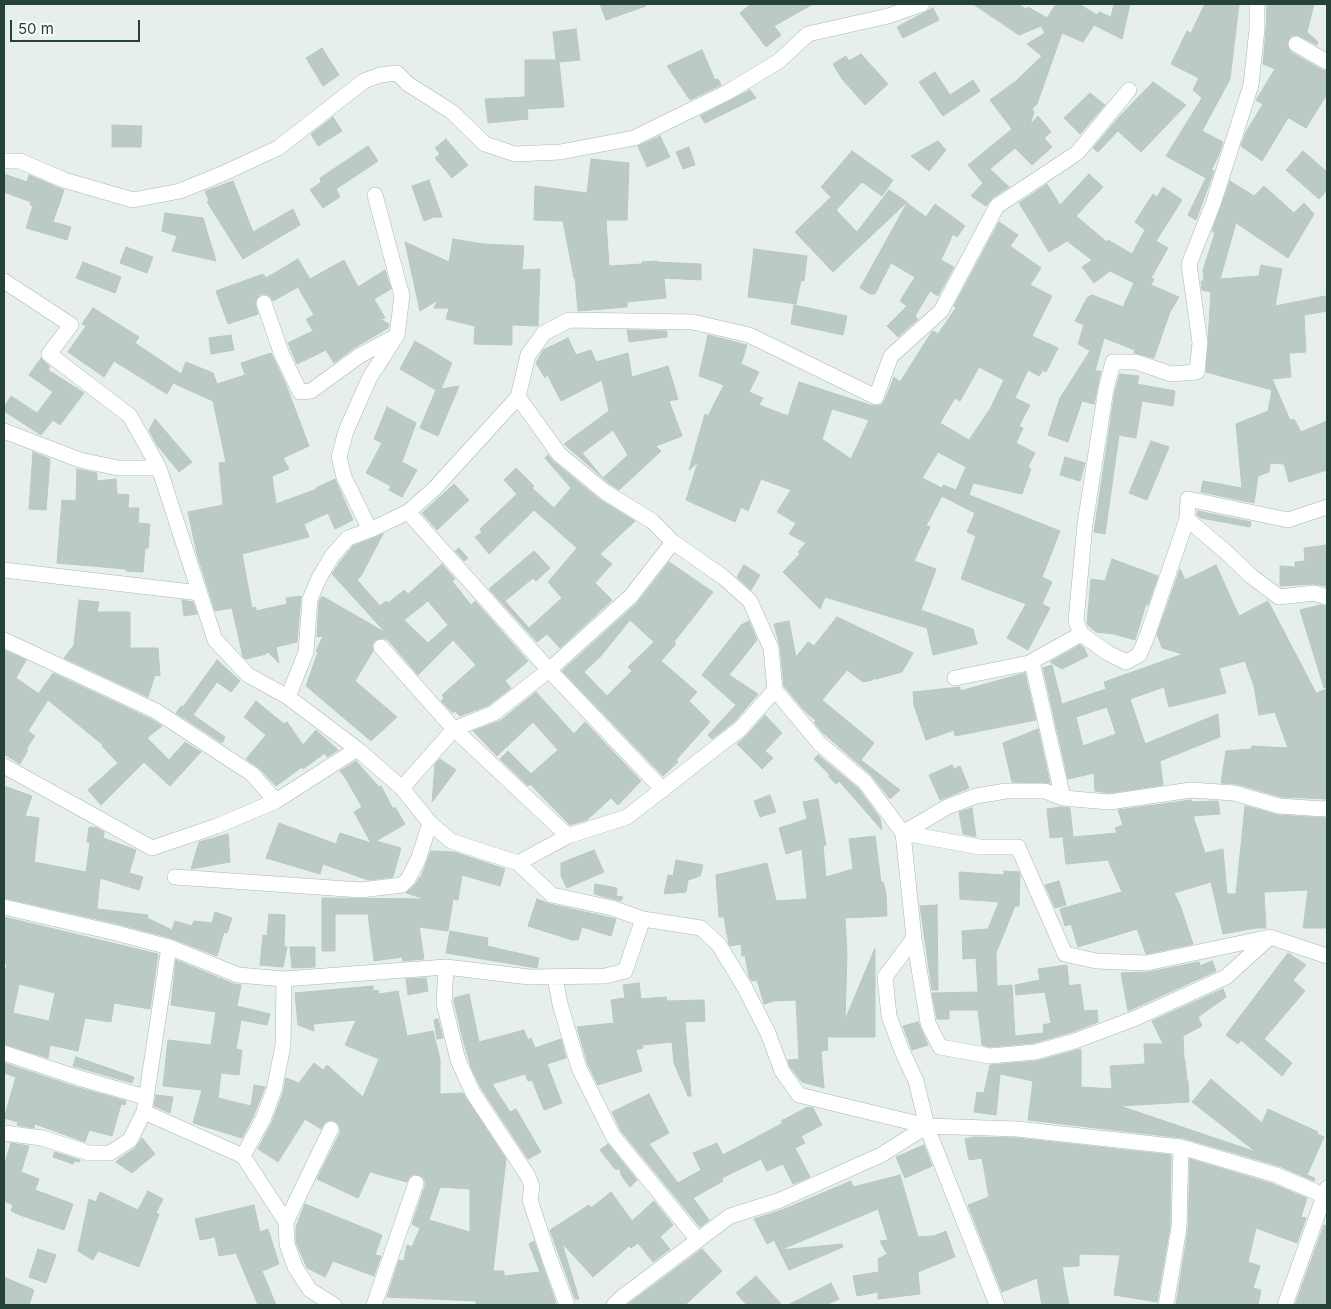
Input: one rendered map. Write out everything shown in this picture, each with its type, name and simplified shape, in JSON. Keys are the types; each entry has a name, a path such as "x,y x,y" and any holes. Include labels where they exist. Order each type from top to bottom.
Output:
{"street":[{"path":"4,161 20,161 64,180 133,200 180,191 278,148 364,81 380,75 397,73 408,84 452,112 485,144 515,154 560,152 634,138 728,92 779,61 808,34 888,16 922,4"},
{"path":"1257,4 1257,29 1251,85 1213,204 1189,264 1200,343 1197,372 1171,374 1136,362 1112,362 1085,524 1076,621 1081,634 1108,653 1126,662 1138,655 1146,639 1187,519 1188,499 1288,520 1327,507"},
{"path":"1296,44 1327,62"},
{"path":"288,697 306,652 310,599 319,578 332,556 348,538 408,512 434,488 518,396 528,355 544,333 569,320 693,322 749,335 876,397 891,356 942,311 997,206 1077,153 1129,90"},
{"path":"370,530 344,477 339,456 346,430 370,377 397,335 402,296 375,195"},
{"path":"4,281 71,325 49,354 130,416 159,468 214,640 248,675 288,697 357,749 402,788 430,823 451,841 518,863 552,895 612,908 643,918 701,928 719,945 745,988 768,1033 782,1071 799,1095 927,1126 1017,1128 1181,1146 1276,1175 1314,1191 1326,1193 1284,1305"},
{"path":"264,303 282,355 300,392 311,391 359,356 397,335"},
{"path":"518,396 559,454 604,492 652,521 673,542 723,577 750,601 771,648 775,690 820,744 865,782 903,833 914,938 928,1023 940,1047 990,1056 1035,1052 1075,1041 1136,1018 1226,977 1270,937"},
{"path":"4,431 80,460 118,468 159,468"},
{"path":"408,512 549,670 663,790"},
{"path":"1187,519 1251,576 1280,598 1314,593 1327,597"},
{"path":"402,788 454,729 494,713 549,670 631,596 673,542"},
{"path":"4,570 200,593"},
{"path":"955,678 1032,662 1081,634"},
{"path":"4,640 156,712 252,774 276,801"},
{"path":"381,647 454,729 568,836"},
{"path":"1032,662 1063,798"},
{"path":"518,863 568,836 628,817 740,729 775,690"},
{"path":"4,766 152,848 217,826 276,801 357,749"},
{"path":"903,833 947,807 976,796 1006,791 1045,791 1063,798 1109,802 1192,790 1234,792 1279,806 1324,810 1327,808"},
{"path":"175,877 361,890 402,885 408,879 418,860 430,823"},
{"path":"903,833 980,847 1018,847 1065,954 1096,962 1147,963 1270,937 1327,956"},
{"path":"4,907 170,947 238,974 284,979 446,967 529,976 605,976 624,971 643,918"},
{"path":"914,938 885,977 889,1016 916,1081 927,1126 997,1305"},
{"path":"4,1133 42,1138 89,1154 110,1153 130,1140 145,1104 170,947"},
{"path":"446,967 444,1003 458,1060 473,1093 528,1176 532,1188 530,1200 566,1305"},
{"path":"555,977 560,1004 579,1068 613,1136 698,1240"},
{"path":"243,1156 263,1119 274,1090 283,1046 284,979"},
{"path":"4,1053 79,1078 145,1104 243,1156 286,1222"},
{"path":"614,1305 730,1216 778,1200 881,1156 927,1126"},
{"path":"331,1129 286,1222 287,1244 295,1267 310,1290 334,1305"},
{"path":"1166,1305 1179,1228 1181,1146"},
{"path":"374,1305 416,1183"}],"building":[{"path":"600,4 645,4 646,6 606,20"},
{"path":"751,4 813,4 774,26 781,35 766,47 740,13"},
{"path":"973,4 1018,4 1026,9 1028,7 1047,18 1056,4 1079,4 1097,15 1099,12 1111,17 1114,4 1130,4 1122,39 1094,25 1083,42 1062,33 1037,104 1032,109 1034,112 1030,125 1038,116 1051,132 1044,138 1052,147 1032,165 1015,148 990,169 1009,187 992,198 986,206 971,196 983,183 968,165 1012,129 990,100 1016,81 1042,56 1027,44 1045,33 1041,26 1019,35"},
{"path":"1205,4 1239,4 1230,79 1202,131 1223,142 1211,170 1214,171 1196,220 1188,215 1206,178 1166,156 1202,98 1193,90 1199,78 1171,64 1187,31 1191,33"},
{"path":"1267,4 1314,4 1307,32 1318,42 1317,45 1297,35 1291,36 1287,44 1291,52 1327,71 1327,94 1306,128 1288,118 1262,161 1241,146 1246,132 1263,104 1256,100 1275,69 1263,64"},
{"path":"933,8 939,20 903,38 897,27"},
{"path":"576,29 580,60 559,62 564,107 527,109 528,119 488,123 485,99 525,97 525,60 556,60 553,32"},
{"path":"322,48 339,75 323,86 306,58"},
{"path":"702,50 715,80 718,79 721,85 690,100 667,66"},
{"path":"861,54 888,84 865,105 842,79 833,64 846,56 849,61"},
{"path":"935,72 950,95 973,80 980,91 943,116 919,82"},
{"path":"1153,82 1186,105 1141,152 1118,131 1098,152 1093,148 1120,116"},
{"path":"750,90 756,98 705,123 700,116"},
{"path":"1090,93 1105,105 1080,134 1064,118"},
{"path":"333,117 342,131 318,146 311,134"},
{"path":"112,125 142,126 141,147 112,147"},
{"path":"660,136 670,157 647,167 638,146"},
{"path":"446,139 468,165 452,178 435,158 440,154 435,148"},
{"path":"938,141 946,150 929,171 911,156"},
{"path":"368,146 378,161 336,189 340,197 323,208 310,190 321,182 320,178"},
{"path":"689,147 695,165 683,169 676,152"},
{"path":"852,151 893,180 882,196 862,182 836,210 857,232 889,190 907,202 833,272 795,232 831,197 821,187"},
{"path":"1303,151 1327,172 1327,190 1319,199 1286,170"},
{"path":"591,159 629,163 627,220 606,220 609,266 657,261 701,264 701,280 664,278 666,298 627,302 627,307 578,311 575,278 563,221 534,220 535,186 587,193"},
{"path":"4,174 27,182 29,175 64,190 53,222 71,227 67,240 26,228 33,206 30,205 31,202 4,192"},
{"path":"1089,174 1103,187 1076,216 1107,242 1108,240 1132,254 1145,230 1135,222 1153,194 1157,197 1163,187 1182,200 1156,241 1168,248 1151,278 1154,279 1151,285 1179,297 1170,312 1154,358 1134,353 1135,350 1104,338 1095,371 1101,371 1094,404 1082,401 1068,442 1048,435 1060,398 1090,351 1078,344 1084,325 1075,321 1087,298 1092,295 1123,307 1134,283 1110,271 1094,283 1082,267 1092,260 1067,241 1049,252 1019,203 1047,184 1060,205"},
{"path":"429,180 442,217 434,217 424,221 412,186"},
{"path":"233,181 253,232 293,209 300,225 243,259 207,202 209,201 205,191"},
{"path":"1230,181 1254,196 1264,186 1294,213 1304,203 1314,214 1288,258 1236,223 1220,279 1259,276 1261,265 1282,269 1275,306 1325,296 1327,309 1327,311 1304,315 1306,352 1289,353 1291,377 1272,379 1290,420 1294,419 1301,432 1327,421 1327,470 1289,482 1284,464 1270,463 1269,472 1258,476 1254,503 1201,492 1203,481 1242,488 1236,424 1268,411 1272,390 1206,372 1211,292 1202,290 1201,281 1204,281 1203,270 1215,233 1212,231"},
{"path":"907,203 926,217 935,204 965,226 957,237 953,234 941,260 954,267 938,296 930,291 915,316 918,319 898,337 887,326 907,306 900,301 915,277 891,263 875,294 870,294 860,288"},
{"path":"165,213 203,218 216,261 172,251 177,236 162,231"},
{"path":"999,222 1018,235 1010,246 1041,268 1030,285 1052,296 1032,336 1058,348 1046,372 1043,370 1039,376 1028,370 1015,398 1030,405 1019,426 1023,428 1016,443 1035,453 1028,467 1031,469 1022,494 973,483 969,495 1060,531 1042,577 1052,582 1042,604 1050,608 1028,650 1007,638 1026,604 961,579 976,536 967,532 975,513 942,496 926,526 930,527 914,561 936,569 921,610 973,629 977,644 933,655 927,628 825,597 820,609 783,572 800,554 798,552 806,543 789,534 796,523 777,512 791,490 761,479 748,511 741,507 735,522 686,500 698,462 689,470 705,414 708,416 724,385 699,376 708,335 747,345 741,364 759,372 749,392 763,398 759,405 788,416 799,382 873,406 881,405 885,400 894,377 900,382 931,333 933,331 938,334 956,308 954,306","holes":["979,367 1004,380 990,409 969,440 940,423 955,398 960,401","832,409 869,420 851,459 822,439","938,452 966,467 956,490 943,485 942,488 922,478"]},
{"path":"453,239 483,244 524,246 522,270 540,269 538,326 512,325 512,345 474,344 475,326 446,319 449,308 434,308 438,300 420,311 405,242 449,262"},
{"path":"126,247 153,257 147,273 120,263"},
{"path":"754,249 807,256 804,281 801,280 796,304 748,297"},
{"path":"298,259 310,279 344,260 358,287 385,270 391,289 374,299 385,318 380,319 389,324 388,328 354,348 334,363 326,350 297,364 288,343 313,331 306,319 314,315 298,287 273,301 270,296 260,294 255,302 258,314 228,324 216,291 263,274 266,278"},
{"path":"83,262 121,277 115,293 76,278"},
{"path":"794,305 847,316 843,335 791,324"},
{"path":"93,308 139,337 135,343 181,374 186,362 213,373 217,384 245,375 241,363 271,353 286,385 309,446 283,458 289,469 272,476 276,504 317,489 335,479 353,520 335,529 328,513 304,524 309,537 242,554 252,608 256,607 256,611 287,604 286,598 301,596 297,642 276,647 279,663 268,652 246,659 243,657 232,608 215,611 197,554 188,512 223,505 219,463 226,462 213,401 173,383 167,394 114,361 104,377 68,352 86,326 82,324"},
{"path":"627,330 667,331 667,337 629,342"},
{"path":"231,335 234,350 211,354 209,338"},
{"path":"568,338 576,355 591,350 596,362 628,353 632,377 668,366 678,399 669,401 682,436 656,446 661,451 619,490 610,484 603,478 564,444 609,411 602,380 561,401 547,374 545,378 536,363 543,350","holes":["613,430 628,455 603,478 582,453"]},
{"path":"415,341 452,363 441,389 459,386 438,436 420,428 436,390 400,369"},
{"path":"41,358 50,367 48,370 84,393 60,425 53,420 41,435 4,411 4,407 11,396 37,413 53,392 29,375"},
{"path":"1120,374 1139,376 1137,384 1175,391 1173,406 1142,401 1136,438 1119,435 1105,534 1094,532 1115,391"},
{"path":"387,407 416,423 402,462 417,470 402,497 389,490 391,486 366,473 382,443 374,439"},
{"path":"155,419 192,462 179,472 157,445 149,430"},
{"path":"1151,441 1169,447 1147,500 1129,493"},
{"path":"33,452 50,459 46,510 29,509"},
{"path":"548,455 599,499 635,521 600,554 612,564 595,583 612,600 560,648 547,634 537,642 489,589 534,551 550,568 536,581 533,578 505,601 529,628 562,598 548,582 577,548 534,510 489,554 475,537 482,532 480,529 517,494 504,480 516,468 534,486 532,488 554,508 571,488 545,458"},
{"path":"1065,457 1085,463 1080,481 1060,475"},
{"path":"77,469 97,473 97,481 116,479 117,494 129,495 128,508 139,508 138,523 150,524 143,572 57,563 62,500 76,501"},
{"path":"454,484 469,500 437,530 422,513"},
{"path":"1198,511 1251,522 1250,527 1201,518 1197,515"},
{"path":"383,534 361,576 357,580 380,606 386,601 388,603 404,590 408,594 442,564 455,579 452,581 471,605 475,601 528,661 505,681 511,688 489,705 460,716 455,711 453,713 441,701 444,698 442,695 476,665 453,640 418,675 388,640 383,638 375,640 372,645 373,651 355,681 397,717 371,741 306,686 318,652 316,651 323,636 317,637 319,601 322,596 386,633 332,574 353,546","holes":["428,601 448,625 428,643 404,620"]},
{"path":"1327,545 1327,586 1313,584 1280,586 1280,566 1295,567 1295,562 1305,561 1304,548"},
{"path":"459,548 468,558 464,561 455,551"},
{"path":"1112,559 1158,576 1148,605 1147,601 1135,640 1114,634 1096,632 1087,624 1091,579 1105,581"},
{"path":"669,562 713,592 674,642 676,644 661,661 697,692 689,701 710,722 676,760 678,762 663,776 562,671 637,603","holes":["630,620 654,642 628,667 632,671 607,696 584,672 600,657"]},
{"path":"744,565 760,575 751,590 737,577"},
{"path":"1216,565 1239,616 1268,601 1316,693 1327,689 1327,799 1281,797 1237,784 1221,783 1226,751 1251,749 1252,746 1288,748 1275,712 1259,715 1254,686 1245,661 1219,668 1226,693 1169,707 1164,687 1130,699 1145,744 1218,714 1220,737 1160,761 1163,785 1109,793 1095,791 1094,773 1068,779 1043,668 1052,665 1062,704 1106,689 1104,682 1183,654 1162,648 1157,634 1180,569 1185,580","holes":["1107,707 1116,734 1083,746 1076,717"]},
{"path":"79,600 99,602 97,612 130,612 130,648 158,648 160,676 155,675 148,697 64,658 74,645"},
{"path":"182,600 193,602 197,614 184,616"},
{"path":"1320,605 1327,606 1327,687 1324,688 1300,610"},
{"path":"837,617 913,653 902,672 874,678 873,680 863,682 847,670 822,700 874,743 861,760 900,790 890,799 871,775 822,732 814,722 816,721 784,686 780,647 774,624 789,621 796,657 808,642 814,646"},
{"path":"749,621 757,640 729,675 758,694 734,722 712,739 708,735 736,705 702,675 741,625"},
{"path":"1080,645 1088,656 1062,669 1050,662"},
{"path":"4,650 26,660 16,678 45,698 39,693 53,673 162,726 147,738 169,760 185,742 201,752 170,786 144,762 101,805 88,790 118,763 103,745 48,700 28,731 35,736 26,749 28,750 20,764 4,754"},
{"path":"217,660 240,681 231,692 217,682 193,715 225,737 222,743 176,713 181,706 183,707"},
{"path":"1025,673 1036,720 955,736 954,730 926,740 914,705 913,692 960,687 960,691"},
{"path":"536,692 574,734 585,722 641,781 618,805 611,798 587,820 570,825 530,784 528,786 500,759 508,751 531,774 558,750 533,722 497,756 473,731 500,721"},
{"path":"256,701 284,724 287,722 303,745 316,730 338,750 327,757 325,753 276,786 259,768 246,759 266,735 244,717"},
{"path":"765,715 782,733 765,751 773,758 762,769 737,744"},
{"path":"1038,729 1050,783 1012,782 1003,743"},
{"path":"818,755 858,788 880,818 882,830 839,781 836,784 829,777 829,774 814,759"},
{"path":"440,759 456,770 432,802 435,764"},
{"path":"356,761 379,787 381,786 393,809 395,807 405,824 376,841 401,848 393,877 368,880 323,864 320,874 266,858 279,823 336,844 340,833 371,843 354,812 362,807 340,771"},
{"path":"952,765 954,769 960,766 969,788 940,800 929,775"},
{"path":"4,786 32,796 25,816 39,818 34,862 86,872 90,843 87,842 89,827 97,828 104,832 103,838 136,850 129,873 143,877 139,890 100,878 97,909 148,915 147,918 172,930 175,921 192,926 194,921 212,923 215,912 232,918 227,933 224,932 217,956 171,938 4,898"},
{"path":"770,795 776,812 760,817 754,801"},
{"path":"818,799 826,845 823,846 826,877 853,869 849,839 875,836 881,882 883,882 886,893 887,916 845,918 847,954 845,1020 875,948 875,1037 827,1037 828,1050 821,1051 824,1088 802,1082 790,1067 788,1060 799,1059 796,1000 774,1001 764,1004 757,980 752,981 749,977 745,955 742,956 741,944 730,946 729,944 725,924 729,923 725,923 724,917 719,917 716,875 767,863 776,901 807,899 802,849 786,854 779,828 807,819 803,802"},
{"path":"1191,800 1192,802 1218,801 1220,814 1193,816 1205,853 1223,849 1227,894 1236,894 1245,806 1278,815 1327,818 1327,928 1303,928 1308,890 1264,892 1266,928 1255,928 1223,934 1211,882 1174,893 1193,944 1146,954 1137,929 1078,947 1071,924 1065,926 1060,909 1122,892 1108,860 1066,864 1063,838 1117,833 1115,828 1123,825 1118,810"},
{"path":"972,808 976,837 963,834 959,812"},
{"path":"1070,808 1073,836 1050,838 1047,809"},
{"path":"228,834 230,862 191,869 199,842"},
{"path":"594,850 604,872 567,888 561,876 561,863"},
{"path":"431,851 454,852 505,869 500,886 462,875 458,900 453,899 448,931 419,927 424,959 403,961 402,957 374,961 368,914 335,914 335,951 322,951 322,898 425,899 406,893 421,877"},
{"path":"676,860 703,865 700,876 688,880 686,892 664,894 668,875 673,876"},
{"path":"1004,871 1019,872 1020,875 1019,906 1015,906 996,953 997,986 1012,985 1015,1036 1044,1033 1043,1025 1051,1023 1045,992 1016,995 1015,985 1040,980 1038,969 1067,965 1069,986 1080,984 1084,1011 1097,1010 1098,1022 1072,1032 1033,1043 990,1047 982,1045 978,1010 949,1010 949,1019 937,1019 932,993 978,992 976,958 963,959 962,931 988,929 999,902 960,899 959,872 1004,875"},
{"path":"1059,881 1066,905 1055,908 1045,885"},
{"path":"595,884 617,888 616,896 623,897 621,901 594,894"},
{"path":"537,899 550,904 616,919 611,936 582,927 578,940 572,940 528,926"},
{"path":"937,905 938,990 932,990 920,906"},
{"path":"269,914 285,915 284,947 287,947 283,967 260,965 263,935 267,936"},
{"path":"4,917 158,954 150,1009 114,1003 111,1022 85,1018 78,1051 50,1045 48,1058 4,1044 4,977 7,964 4,963","holes":["19,984 55,993 49,1021 13,1013"]},
{"path":"450,931 488,938 487,946 539,958 537,968 446,953"},
{"path":"290,947 315,947 315,967 292,968"},
{"path":"1288,953 1306,965 1293,980 1305,991 1264,1039 1292,1063 1282,1076 1241,1040 1238,1044 1226,1035"},
{"path":"176,960 234,984 241,985 237,1006 270,1014 267,1025 241,1020 236,1049 242,1050 239,1075 221,1073 218,1098 251,1106 254,1085 265,1087 242,1138 193,1123 202,1090 163,1086 168,1040 211,1045 216,1012 171,1005"},
{"path":"1212,961 1216,971 1128,1011 1121,973 1149,972 1199,962 1200,966"},
{"path":"426,978 428,991 408,995 406,979"},
{"path":"639,983 641,999 666,997 667,1001 704,1000 705,1021 685,1022 691,1096 688,1096 674,1063 672,1042 642,1045 643,1048 636,1050 642,1071 598,1085 588,1065 577,1027 614,1023 611,1000 625,998 623,985"},
{"path":"373,986 373,991 378,990 379,994 398,991 407,1036 433,1031 440,1059 440,1094 463,1093 506,1159 493,1271 504,1271 504,1276 540,1272 529,1244 534,1241 556,1303 546,1305 476,1305 476,1301 387,1297 399,1260 404,1261 407,1245 412,1247 420,1228 412,1224 425,1186 423,1177 414,1174 410,1176 407,1182 370,1172 358,1198 317,1179 340,1133 338,1123 331,1120 325,1122 321,1129 305,1119 278,1162 258,1149 272,1122 283,1093 286,1078 299,1083 314,1063 323,1070 327,1065 363,1097 379,1059 345,1045 356,1020 313,1024 314,1031 298,1025 295,993","holes":["440,1187 470,1189 470,1232 429,1220"]},
{"path":"1223,989 1226,997 1198,1017 1202,1026 1183,1036 1189,1102 1120,1106 1256,1152 1192,1102 1211,1079 1262,1123 1268,1109 1318,1132 1317,1134 1324,1137 1307,1175 1315,1178 1314,1181 1279,1166 1183,1138 1028,1120 1033,1081 1000,1074 996,1115 974,1112 977,1092 984,1093 990,1065 1037,1061 1081,1049 1081,1087 1112,1089 1110,1066 1145,1064 1144,1044 1163,1044 1152,1021"},
{"path":"469,994 479,1042 524,1030 528,1040 531,1038 535,1048 561,1039 566,1058 547,1064 562,1103 544,1110 532,1080 528,1081 525,1074 492,1084 510,1112 516,1109 541,1152 528,1159 481,1088 471,1067 454,1001 454,998"},
{"path":"438,1019 443,1038 437,1039 434,1020"},
{"path":"918,1022 928,1045 912,1050 903,1026"},
{"path":"76,1057 134,1077 132,1083 73,1066"},
{"path":"4,1063 76,1087 126,1101 125,1105 121,1104 112,1136 89,1130 85,1142 35,1124 34,1128 17,1125 18,1122 4,1118 16,1077 4,1073"},
{"path":"649,1094 669,1133 649,1144 678,1183 701,1170 693,1153 717,1143 723,1155 783,1123 781,1121 808,1107 813,1108 822,1125 801,1136 805,1143 795,1148 810,1177 793,1184 783,1164 767,1171 761,1159 722,1178 723,1181 693,1198 709,1220 700,1227 621,1131 612,1112"},
{"path":"156,1095 173,1097 170,1113 154,1106"},
{"path":"974,1137 1016,1138 1171,1155 1170,1227 1157,1302 1114,1295 1120,1255 1079,1254 1079,1266 1062,1267 1069,1305 1042,1305 1037,1278 1002,1292 968,1205 989,1197 982,1158 969,1160 965,1139"},
{"path":"142,1138 155,1154 132,1173 116,1162 135,1148"},
{"path":"11,1143 29,1146 21,1172 39,1179 35,1190 73,1204 64,1230 11,1211 13,1205 4,1201 4,1166"},
{"path":"608,1144 637,1180 630,1187 621,1175 620,1169 615,1169 600,1150"},
{"path":"924,1145 932,1166 905,1178 896,1157"},
{"path":"55,1152 80,1160 79,1162 75,1161 73,1164 53,1157"},
{"path":"1190,1159 1273,1184 1307,1198 1301,1217 1306,1218 1297,1243 1256,1228 1248,1262 1260,1266 1253,1288 1261,1290 1258,1305 1176,1305 1188,1230"},
{"path":"900,1175 918,1237 934,1236 946,1231 955,1257 918,1272 920,1294 878,1299 878,1292 857,1296 853,1276 879,1272 878,1259 887,1254 880,1241 888,1240 878,1209 780,1250 842,1244 843,1247 789,1270 774,1240 767,1244 754,1219 782,1210 851,1181 853,1187"},
{"path":"148,1191 163,1199 156,1213 159,1214 139,1267 98,1251 93,1260 78,1251 89,1199 96,1202 100,1192 138,1210"},
{"path":"611,1192 632,1221 654,1201 673,1225 660,1237 670,1249 653,1262 638,1243 631,1248 629,1246 593,1277 562,1243 579,1299 575,1299 550,1230 589,1205 591,1208"},
{"path":"305,1204 382,1235 375,1255 381,1256 374,1276 333,1261 325,1277 307,1268 296,1242 296,1227"},
{"path":"254,1205 260,1232 268,1229 279,1264 262,1271 276,1305 258,1305 236,1253 219,1256 215,1237 200,1240 195,1219"},
{"path":"1324,1225 1327,1226 1327,1305 1295,1305"},
{"path":"38,1249 56,1255 46,1283 29,1277"},
{"path":"702,1249 722,1271 685,1305 627,1305"},
{"path":"756,1276 782,1305 747,1305 736,1293"},
{"path":"4,1277 34,1290 29,1305 4,1305"},
{"path":"831,1283 839,1299 826,1305 788,1305"}]}
